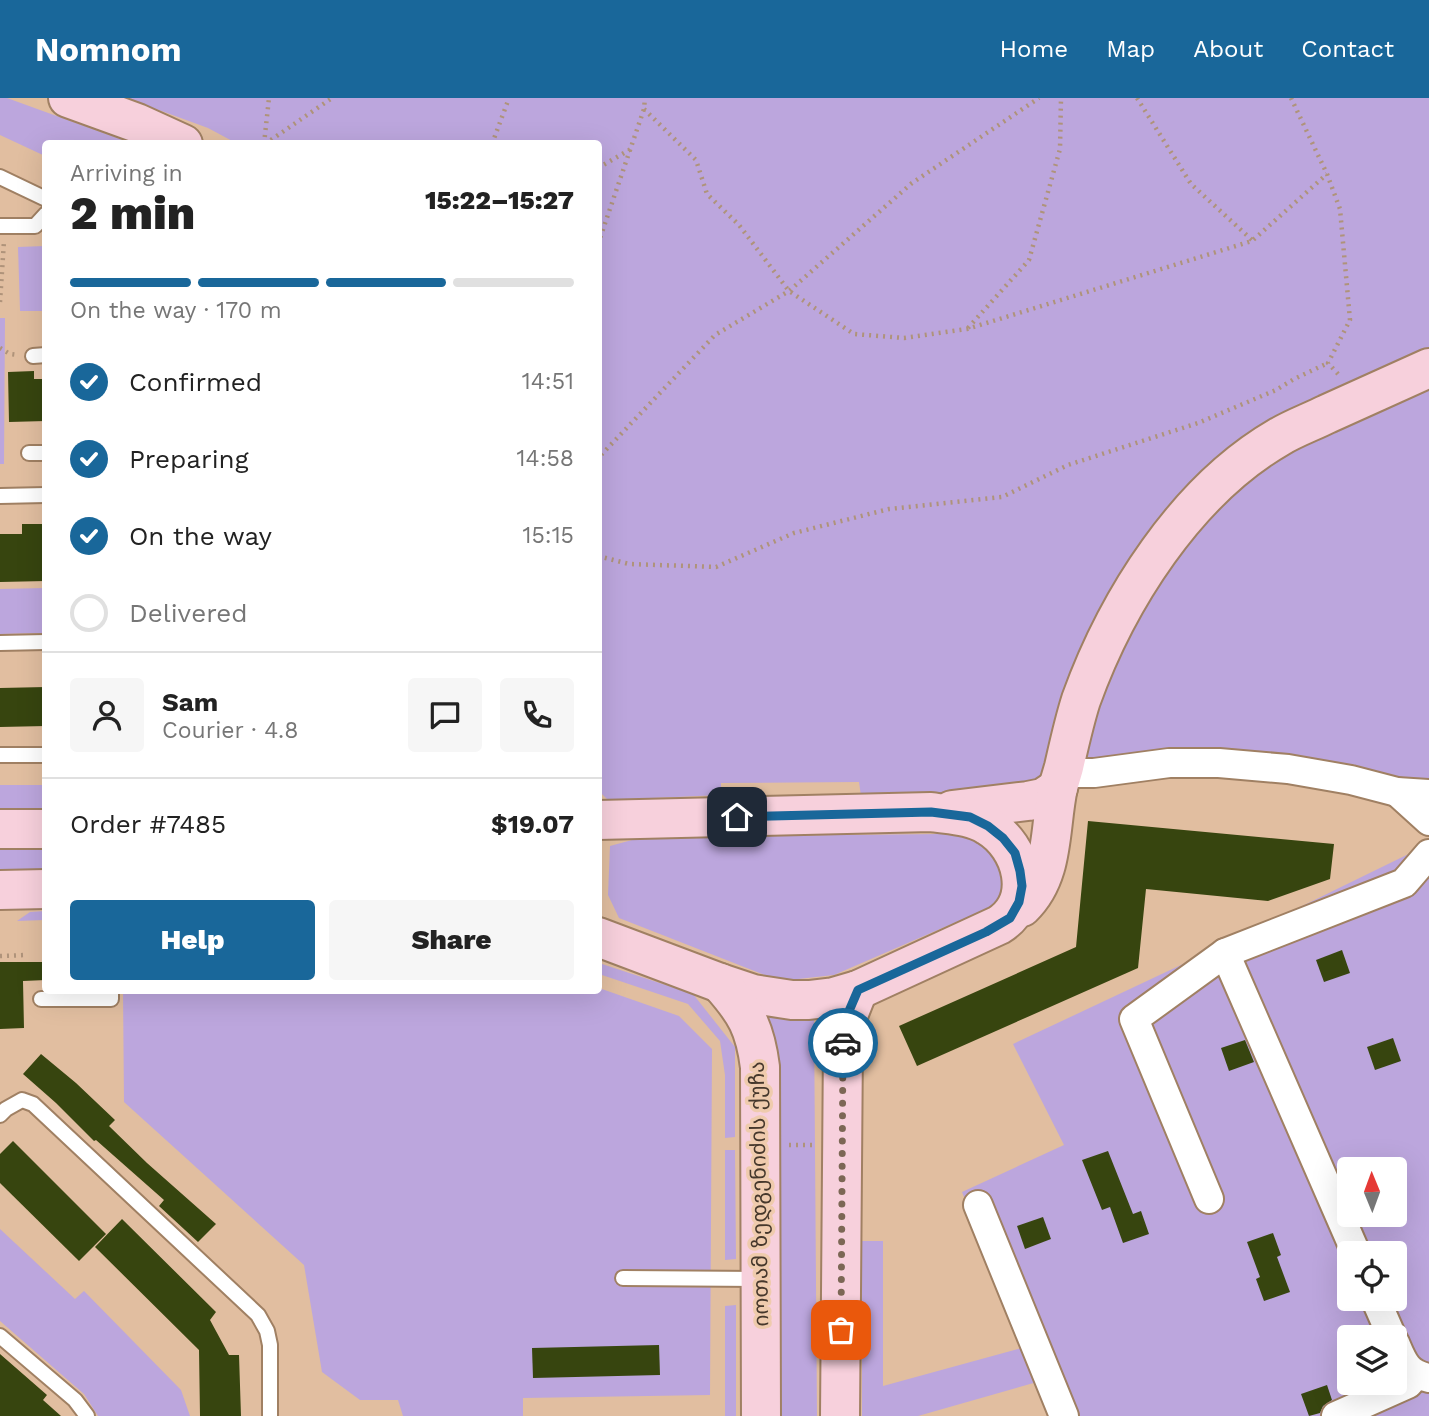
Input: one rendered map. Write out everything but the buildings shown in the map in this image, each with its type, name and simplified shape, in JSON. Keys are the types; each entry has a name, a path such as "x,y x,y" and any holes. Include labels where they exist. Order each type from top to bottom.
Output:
{"main road":[{"path":"68,98 137,123 174,140"},
{"path":"602,939 720,983 752,993 792,1000 834,997 858,990 986,932 1010,918 1035,892 1041,881 1048,859 1060,780 1081,702 1100,655 1116,621 1170,536 1194,506 1244,459 1281,436 1429,368"},
{"path":"602,820 931,812 1042,798 1060,780"},
{"path":"931,812 970,817 988,826 1003,838 1015,853 1022,886 1019,902 1010,918"},
{"path":"0,829 42,829"},
{"path":"0,890 42,890"},
{"name":"იოთამ ზედგენიძის ქუჩა","path":"720,983 738,1003 747,1019 757,1042 760,1067 761,1416"},
{"path":"840,1416 843,1043 846,1018 858,990"}],"street":[{"path":"1060,780 1094,772 1169,764 1219,763 1288,769 1351,780 1397,792 1429,794"},
{"path":"1397,792 1429,821"},
{"path":"1209,1199 1133,1019 1225,953 1404,883 1429,854"},
{"path":"1225,953 1351,1241"},
{"path":"978,1205 1064,1416"},
{"path":"1336,1416 1422,1377 1407,1365"}],"lane":[{"path":"0,177 42,197"},
{"path":"2,226 35,226 42,218"},
{"path":"29,453 42,453"},
{"path":"0,496 42,495"},
{"path":"0,642 42,642"},
{"path":"0,755 42,755"},
{"path":"41,999 111,999 111,994"},
{"path":"0,1115 22,1100 33,1104 258,1315 268,1331 270,1345 270,1416"},
{"path":"623,1278 760,1279"},
{"path":"0,1335 75,1400 87,1416"}],"path":[{"path":"264,140 269,98"},
{"path":"270,140 332,98"},
{"path":"493,140 509,98"},
{"path":"602,232 645,109 645,98"},
{"path":"602,454 715,335 789,291 912,184 1039,98"},
{"path":"967,329 1029,260 1060,149 1061,98"},
{"path":"1137,98 1191,184 1252,241"},
{"path":"602,557 629,564 716,567 794,533 889,509 1002,497 1068,465 1198,423 1276,390 1328,363 1350,320 1340,209 1291,98"},
{"path":"645,109 696,160 707,194 739,225 789,291 854,334 904,338 967,329 1252,241 1326,174"},
{"path":"602,166 631,149"},
{"path":"0,302 2,226"},
{"path":"1328,363 1361,399"},
{"path":"0,956 26,955"},
{"path":"781,1145 822,1144"}],"shaded area":[{"path":"0,98 7,98 123,140 42,140 42,155 0,135"},
{"path":"126,98 1429,98 1429,358 1210,470 1036,785 1009,794 861,796 859,782 721,783 721,795 608,800 602,794 602,140 230,140 208,128"},
{"path":"42,246 42,311 20,311 18,247"},
{"path":"0,318 5,318 4,464 0,464"},
{"path":"1429,381 1429,787 1079,768 1087,733 1151,580 1253,472 1351,415"},
{"path":"42,588 42,633 0,634 0,589"},
{"path":"0,785 42,785 42,809 0,810"},
{"path":"944,834 990,842 1010,880 1000,903 834,975 780,981 619,918 608,895 610,846 643,837"},
{"path":"1429,844 1429,1416 1055,1416 1044,1380 918,1416 862,1416 862,1241 883,1241 883,1386 1025,1347 962,1192 1064,1145 1013,1044"},
{"path":"42,848 42,871 0,872 0,849"},
{"path":"42,911 42,920 17,921 30,912"},
{"path":"602,964 693,994 735,1047 735,1137 725,1138 725,1075 720,1041 688,1004 602,975"},
{"path":"602,989 679,1016 712,1049 710,1395 523,1398 523,1416 403,1416 398,1400 360,1400 322,1372 304,1265 124,1102 123,994 602,994"},
{"path":"764,1015 814,1016 817,1416 769,1416"},
{"path":"725,1150 735,1150 736,1259 725,1260"},
{"path":"0,1229 75,1299 84,1291 181,1390 190,1416 98,1416 84,1394 0,1321"},
{"path":"736,1305 736,1416 725,1416 725,1306"}],"way so far":[{"path":"841,1330 843,1043"}],"route":[{"path":"737,817 931,812 970,817 1003,838 1015,853 1022,886 1019,902 1010,918 986,932 858,990 846,1018 843,1043"}]}
